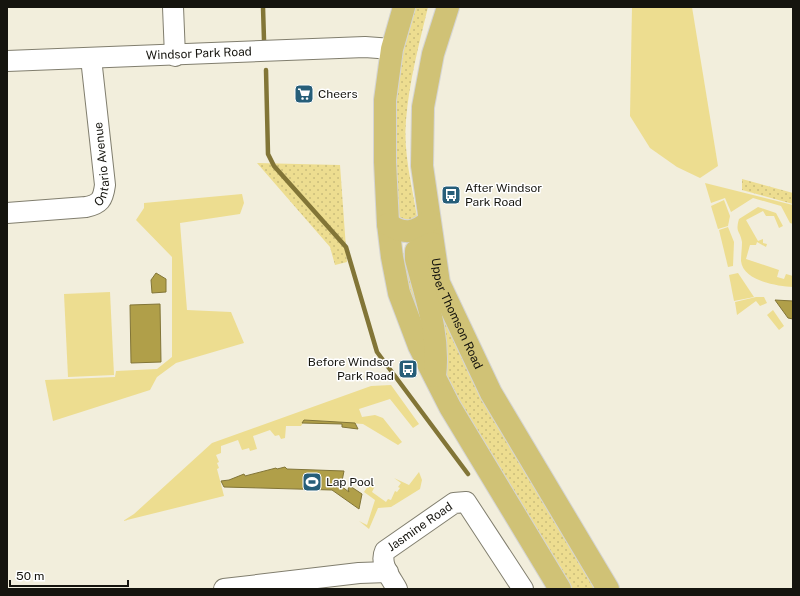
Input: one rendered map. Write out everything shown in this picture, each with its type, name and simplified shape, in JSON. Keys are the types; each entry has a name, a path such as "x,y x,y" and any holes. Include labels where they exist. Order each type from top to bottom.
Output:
{"main road":[{"path":"404,7 392,49 385,100 385,162 388,224 392,257 399,293 419,346 450,407 560,589"},
{"name":"Upper Thomson Road","path":"448,7 433,54 423,107 422,166 439,283 491,394 608,589"},
{"path":"388,224 396,230 408,233 421,228 429,221"},
{"path":"432,243 416,251 416,259 436,334 437,357 435,376"}],"street":[{"path":"173,7 175,56"},
{"name":"Windsor Park Road","path":"7,61 175,56 365,47 392,49"},
{"name":"Ontario Avenue","path":"7,213 86,207 96,204 103,196 105,185 91,58"},
{"name":"Jasmine Road","path":"393,581 382,557 385,551 454,503 462,501 466,502 470,507 523,589"},
{"path":"224,589 353,574 393,581"}],"shaded area":[{"path":"414,7 428,7 412,77 407,106 405,132 407,157 417,217 401,225 393,162 394,100 396,76"},
{"path":"632,7 692,7 718,166 700,178 677,167 650,148 630,116"},
{"path":"257,163 340,165 347,262 335,265 330,247"},
{"path":"742,179 793,193 793,204 742,190"},
{"path":"705,183 793,205 793,224 790,223 781,206 753,198 731,212 725,198 711,203"},
{"path":"242,194 244,203 240,214 180,223 187,310 231,312 244,343 176,363 157,377 150,390 53,421 45,380 115,377 116,371 157,369 172,357 172,257 136,220 144,208 144,203"},
{"path":"724,200 730,216 728,226 718,229 711,206"},
{"path":"758,207 776,213 783,226 779,228 774,216 766,216 763,211 746,220 758,241 763,239 763,243 767,244 766,247 757,242 756,245 750,245 746,259 779,270 777,277 784,279 786,274 793,276 793,287 770,284 754,278 743,268 741,261 742,242 738,229 739,219"},
{"path":"728,227 734,242 733,266 728,267 719,230"},
{"path":"432,243 439,283 608,589 560,589 488,469 392,257"},
{"path":"156,273 166,279 166,292 152,293 151,280"},
{"path":"738,273 754,297 734,301 729,275"},
{"path":"110,292 114,375 68,377 64,294"},
{"path":"756,297 764,297 767,303 760,306 756,301 737,315 735,302"},
{"path":"775,300 793,301 793,319 788,318"},
{"path":"160,304 161,362 131,363 130,305"},
{"path":"773,310 784,326 779,330 767,315"},
{"path":"391,385 419,424 413,428 390,399 359,409 362,417 375,415 383,418 402,442 398,445 363,424 305,420 301,426 286,426 285,438 281,439 279,435 275,436 270,430 253,436 257,449 250,451 249,448 242,450 238,440 221,446 221,453 216,455 219,462 217,463 219,468 217,469 224,496 123,521 134,514 212,443 371,386"},
{"path":"304,420 355,423 358,429 342,427 342,424 302,423"},
{"path":"285,467 287,469 344,471 341,486 349,492 348,489 350,486 362,494 359,509 332,490 224,487 221,481 229,480 244,474 245,476"},
{"path":"419,472 422,480 420,489 391,507 378,508 369,529 359,521 367,525 375,500 364,492 370,483 375,486 372,492 386,502 388,499 391,500 395,491 397,492 400,488 398,487 401,483 394,478 409,485"}],"waterway":[{"path":"263,7 264,40"},
{"path":"266,70 268,154 274,166 346,247 377,352 468,474"}],"place":[{"name":"Cheers","path":"304,94"},
{"name":"After Windsor Park Road","path":"451,195"},
{"name":"Before Windsor Park Road","path":"408,369"},
{"name":"Lap Pool","path":"312,482"}]}
